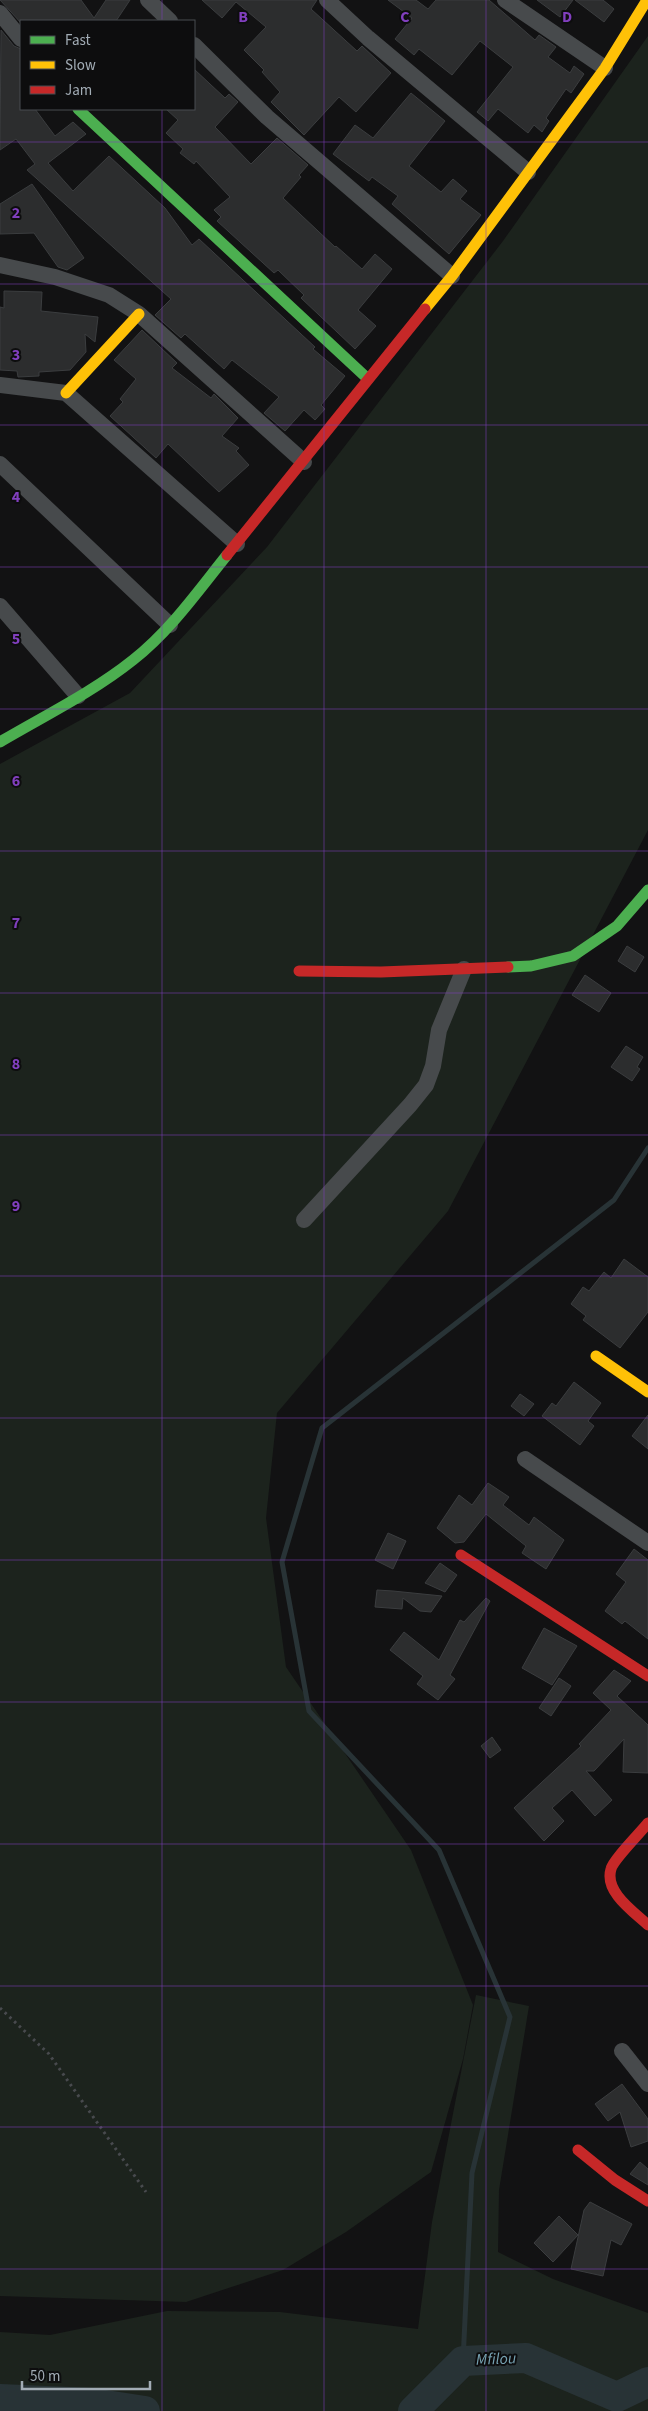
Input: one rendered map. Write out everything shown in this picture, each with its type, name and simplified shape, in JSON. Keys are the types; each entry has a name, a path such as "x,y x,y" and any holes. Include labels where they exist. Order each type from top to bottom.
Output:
{"street":[{"path":"148,0 169,20"},
{"path":"327,0 368,38 528,172"},
{"path":"505,0 605,68"},
{"path":"0,742 78,696 133,660 170,625 304,462 368,379 452,276 605,68 647,0"},
{"path":"0,13 20,39"},
{"path":"195,46 266,117 452,276"},
{"path":"79,110 368,379"},
{"path":"0,265 55,277 109,295 139,314 304,462"},
{"path":"66,393 139,314"},
{"path":"0,385 66,393 237,544"},
{"path":"0,464 170,625"},
{"path":"0,606 78,696"},
{"path":"300,971 381,972 531,966 573,956 617,926 648,890"},
{"path":"304,1220 410,1105 426,1085 433,1066 439,1030 464,969"},
{"path":"596,1356 648,1392"},
{"path":"525,1459 648,1543"},
{"path":"460,1555 648,1676"},
{"path":"648,1823 612,1868 611,1881 619,1898 648,1925"},
{"path":"622,2051 648,2084"},
{"path":"578,2150 615,2180 648,2202"}],"path":[{"path":"0,2008 49,2054 146,2192"}],"shaded area":[{"path":"648,36 648,830 448,1211 277,1413 266,1518 286,1667 411,1850 473,2005 463,2059 431,2172 346,2232 283,2270 186,2302 0,2296 0,764 130,693 267,547 503,241"},
{"path":"476,1995 529,2006 499,2190 498,2252 553,2279 648,2313 648,2411 0,2411 0,2332 50,2335 167,2311 280,2312 418,2329 432,2222"}],"building":[{"path":"0,0 81,0 94,18 106,0 130,0 117,20 20,20 20,22"},
{"path":"202,0 317,0 311,9 357,51 362,46 391,73 356,112 339,97 304,135 271,102 280,92 262,72 264,70 244,50 266,27 236,2 222,18"},
{"path":"388,0 416,0 428,9 436,0 489,0 535,40 539,35 556,47 548,57 570,73 574,66 584,74 571,93 566,89 546,118 549,121 542,132 534,125 528,133 498,109 488,121 477,112 513,67 480,41 452,75 419,49 414,55 395,39 412,18"},
{"path":"537,0 573,0 560,17"},
{"path":"575,0 603,0 614,9 604,22"},
{"path":"1,30 14,46 20,49 20,110 36,110 55,136 73,122 86,134 48,163 73,191 109,156 165,208 192,245 199,239 315,347 313,349 345,376 321,405 325,409 315,420 304,410 285,431 264,413 279,397 232,360 224,369 185,334 181,338 155,315 171,299 27,170 35,164 16,139 0,150"},
{"path":"195,70 225,98 229,94 238,102 215,127 251,164 277,138 308,165 299,175 301,177 283,198 335,247 362,269 375,254 392,269 358,310 376,326 355,349 301,298 304,295 278,270 274,273 217,221 221,217 214,210 230,197 196,161 194,164 180,153 183,149 166,133 178,120 167,110 195,110"},
{"path":"411,93 445,121 409,166 441,192 453,179 467,191 460,199 481,215 449,254 392,204 398,196 372,177 369,181 333,154 355,125 373,138"},
{"path":"32,184 84,258 67,270 58,267 34,233 0,234 0,204"},
{"path":"4,291 42,292 41,311 98,317 95,342 85,334 86,352 70,370 39,372 39,376 18,377 17,371 0,370 0,307 4,308"},
{"path":"142,330 177,363 172,368 211,398 214,394 238,418 222,436 239,448 236,451 249,465 219,492 168,444 156,458 110,416 123,402 120,399 136,379 114,360"},
{"path":"627,946 644,957 635,972 618,961"},
{"path":"585,975 611,993 599,1012 572,995"},
{"path":"626,1046 643,1057 637,1067 640,1069 632,1081 611,1067"},
{"path":"624,1259 648,1277 648,1312 620,1348 583,1320 586,1316 571,1304 583,1287 589,1291 604,1272 611,1278"},
{"path":"574,1382 601,1403 588,1421 594,1426 580,1445 542,1416 552,1403 556,1406"},
{"path":"520,1394 534,1404 524,1416 511,1406"},
{"path":"648,1415 648,1449 632,1436"},
{"path":"488,1483 509,1497 503,1505 529,1525 534,1517 564,1540 546,1569 522,1553 526,1546 486,1514 464,1542 455,1543 437,1528 459,1495 472,1505"},
{"path":"388,1533 406,1541 393,1569 375,1560"},
{"path":"634,1549 648,1560 648,1639 625,1621 622,1624 605,1611 626,1582 616,1574"},
{"path":"440,1563 457,1575 445,1592 425,1583"},
{"path":"377,1590 442,1596 431,1612 420,1611 403,1598 402,1609 375,1607"},
{"path":"486,1598 490,1601 450,1675 455,1679 438,1700 417,1684 423,1676 390,1650 404,1632 439,1660 460,1620 464,1622"},
{"path":"544,1628 577,1646 552,1685 522,1668"},
{"path":"614,1670 631,1681 617,1696 648,1725 648,1773 623,1772 624,1739 594,1771 586,1771 612,1800 595,1816 572,1790 552,1808 564,1821 544,1841 514,1808 581,1746 579,1744 611,1710 593,1693"},
{"path":"559,1678 571,1686 551,1716 539,1708"},
{"path":"492,1737 501,1750 490,1758 481,1746"},
{"path":"622,2084 648,2119 648,2141 631,2147 620,2112 608,2121 595,2104"},
{"path":"640,2162 648,2169 648,2185 630,2174"},
{"path":"590,2202 632,2224 621,2245 611,2240 603,2276 571,2269 584,2210"},
{"path":"559,2216 578,2235 553,2262 534,2243"}],"waterway":[{"path":"463,2361 472,2173 510,2017 439,1850 309,1711 282,1562 322,1428 614,1200 648,1148"},
{"name":"Mfilou","path":"413,2411 463,2361 526,2358 617,2397 648,2382"},
{"name":"Mfilou","path":"0,2399 93,2403 145,2411"}],"traffic: fast":[{"path":"79,110 368,379"},
{"path":"0,742 85,693 133,660 171,624 227,555"},
{"path":"508,967 531,966 573,956 617,926 648,890"}],"traffic: slow":[{"path":"425,309 452,276 605,68 647,0"},
{"path":"66,393 139,314"},
{"path":"596,1356 648,1392"}],"traffic: jam":[{"path":"227,555 425,309"},
{"path":"299,971 381,972 508,967"},
{"path":"461,1555 648,1676"},
{"path":"648,1823 617,1859 611,1869 610,1877 612,1886 622,1901 648,1925"},
{"path":"578,2150 615,2180 648,2201"}]}
